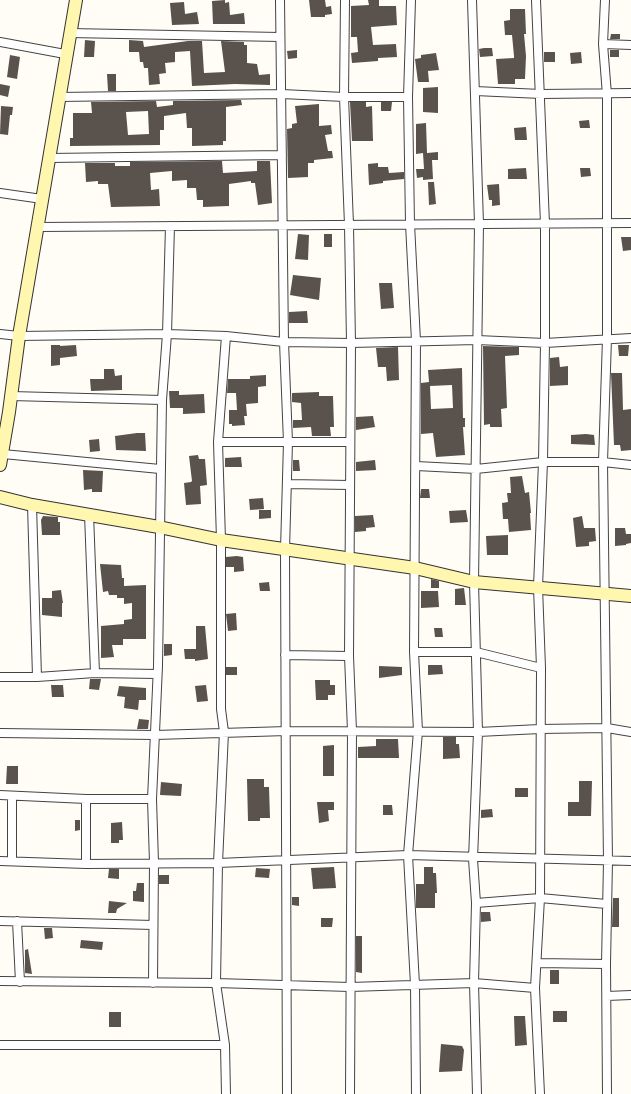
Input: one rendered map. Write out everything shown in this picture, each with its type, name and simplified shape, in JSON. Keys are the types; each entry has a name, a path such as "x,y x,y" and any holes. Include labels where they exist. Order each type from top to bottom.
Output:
{"street":[{"path":"76,0 65,54 38,227 19,336 11,396 5,411 1,460 160,469"},
{"path":"280,0 284,342 288,442 285,550 287,731 286,1094"},
{"path":"345,0 344,97 349,225 351,343 349,656 352,732 350,857 350,1094"},
{"path":"411,0 408,97 410,224 416,341 414,652 418,731 408,856 414,985 416,1094"},
{"path":"472,0 479,224 474,582 478,732 473,858 476,904 474,983 477,1094"},
{"path":"536,0 544,224 545,342 543,462 538,587 541,668 540,898 538,963 535,988 540,1094"},
{"path":"605,0 603,44 607,94 607,338 604,462 608,861 606,904 607,1094"},
{"path":"69,33 280,37"},
{"path":"0,42 65,54"},
{"path":"603,44 631,45"},
{"path":"475,91 540,94 631,93"},
{"path":"58,97 282,94 344,97 408,97"},
{"path":"49,158 282,155"},
{"path":"0,193 42,199"},
{"path":"38,227 631,223"},
{"path":"153,982 152,926 154,863 152,799 157,674 162,400 167,334 170,226"},
{"path":"0,334 19,336 167,334 226,336 284,342 351,343 477,340 545,342 631,338"},
{"path":"226,336 218,442 221,540 221,709 224,732 218,863 216,983 225,1045 226,1094"},
{"path":"11,396 162,400"},
{"path":"218,442 350,442"},
{"path":"416,466 476,468 543,462 604,462 631,465"},
{"path":"286,484 350,485"},
{"path":"0,497 32,505 89,514 221,540 415,568 474,582 631,596"},
{"path":"32,505 37,677"},
{"path":"89,514 95,673"},
{"path":"414,652 476,652 541,668"},
{"path":"285,655 349,656"},
{"path":"0,677 37,677 95,673 157,674"},
{"path":"0,733 155,735 287,731 478,732 540,728 607,728 631,732"},
{"path":"0,795 86,799 152,799"},
{"path":"12,796 12,861"},
{"path":"86,799 86,864"},
{"path":"0,861 86,864 218,863 408,856 631,861"},
{"path":"476,904 540,898 606,904"},
{"path":"0,921 152,926"},
{"path":"17,921 20,982"},
{"path":"538,963 606,964"},
{"path":"0,981 216,983 350,987 474,983 535,988"},
{"path":"607,996 631,995"},
{"path":"0,1045 225,1045"}],"building":[{"path":"225,0 225,3 229,2 230,15 244,13 245,24 213,24 212,1"},
{"path":"309,0 325,0 326,7 331,6 332,14 325,15 325,17 311,17"},
{"path":"368,0 379,0 379,6 396,6 397,25 371,27 373,45 396,44 397,57 378,58 378,61 352,63 351,53 358,52 357,37 351,37 351,6 369,5"},
{"path":"184,2 185,14 197,12 199,24 172,25 170,3"},
{"path":"510,9 525,9 525,79 515,79 515,84 498,84 496,59 514,58 512,35 505,35 504,21 510,20"},
{"path":"611,34 620,34 620,39 610,39"},
{"path":"85,40 95,41 94,57 84,57"},
{"path":"129,40 143,41 144,47 188,41 202,41 204,73 225,72 221,41 244,42 244,45 247,45 247,63 257,64 259,75 270,74 270,85 235,84 192,86 190,51 175,52 175,62 165,63 166,73 159,74 160,84 149,85 148,68 144,68 143,62 140,62 139,52 129,52"},
{"path":"492,48 493,56 480,57 479,49"},
{"path":"297,50 297,58 288,59 287,51"},
{"path":"610,50 619,50 619,57 610,57"},
{"path":"544,52 555,52 555,62 544,62"},
{"path":"581,52 582,63 571,64 570,53"},
{"path":"436,53 439,70 428,71 429,82 418,82 415,59 421,58 421,55"},
{"path":"10,55 20,57 17,79 7,77"},
{"path":"107,74 116,74 116,91 108,91"},
{"path":"0,84 10,86 8,97 0,95"},
{"path":"438,87 438,113 423,112 423,88"},
{"path":"241,100 242,105 226,107 226,141 223,141 223,145 192,146 192,128 187,128 186,113 164,116 164,130 160,130 160,145 70,146 70,138 73,138 73,113 92,113 91,102 156,101 157,107 173,105 173,101","holes":["148,111 149,134 128,135 126,112"]},
{"path":"350,102 366,102 366,107 372,106 373,141 352,141"},
{"path":"381,102 392,102 391,111 381,111"},
{"path":"319,104 319,126 331,125 332,134 325,135 328,151 332,151 333,158 314,160 314,163 308,163 308,177 288,178 287,129 292,128 292,124 297,123 295,106"},
{"path":"1,106 13,107 12,115 10,115 8,135 0,134"},
{"path":"589,120 590,128 580,128 579,121"},
{"path":"426,123 427,153 438,152 438,160 432,160 433,179 423,180 423,177 417,178 416,169 424,169 423,153 416,154 416,124"},
{"path":"526,127 527,140 515,140 514,128"},
{"path":"222,161 223,173 257,171 257,161 270,161 272,203 258,205 255,183 251,183 251,181 229,184 229,206 203,207 203,200 197,200 196,188 187,188 187,180 172,181 172,171 150,173 151,190 159,189 160,206 111,207 108,184 98,184 98,181 86,182 85,163 115,163 115,166 130,166 130,162"},
{"path":"378,163 378,167 388,167 389,173 404,172 404,179 383,181 383,183 369,185 368,164"},
{"path":"526,168 527,179 508,179 508,169"},
{"path":"580,168 590,168 591,176 581,177"},
{"path":"428,182 434,182 436,204 429,205"},
{"path":"499,184 500,205 492,206 492,200 489,200 487,185"},
{"path":"298,234 309,235 308,260 295,259"},
{"path":"324,234 332,234 332,247 324,247"},
{"path":"621,237 631,237 631,250 623,251"},
{"path":"293,275 321,278 319,300 290,295"},
{"path":"379,283 392,283 394,308 381,309"},
{"path":"307,311 308,323 289,323 289,312"},
{"path":"51,345 76,345 77,356 60,358 60,365 51,366"},
{"path":"618,345 629,345 628,356 619,356"},
{"path":"483,346 519,347 519,355 505,356 507,408 501,409 502,427 490,427 490,424 484,425"},
{"path":"398,347 399,380 387,381 386,367 378,367 376,348"},
{"path":"559,357 560,367 568,366 568,385 550,386 550,358"},
{"path":"462,368 463,418 465,418 465,427 463,427 465,455 436,457 433,433 421,434 421,383 429,382 428,370","holes":["452,385 453,408 431,409 430,386"]},
{"path":"104,369 114,369 115,376 122,375 122,390 91,391 90,379 104,379"},
{"path":"611,373 622,373 623,410 631,409 631,450 621,451 620,445 614,445"},
{"path":"266,375 266,386 258,387 258,403 246,404 247,416 244,416 245,425 232,426 232,424 229,424 229,410 237,410 236,393 227,393 228,379 250,379 250,376"},
{"path":"169,391 179,391 179,395 204,394 205,413 183,414 183,408 170,408"},
{"path":"319,392 319,396 333,396 334,427 330,427 331,436 312,436 311,427 293,428 293,420 302,420 301,403 292,402 292,393"},
{"path":"373,416 375,427 356,430 356,417"},
{"path":"145,433 146,451 116,450 115,436"},
{"path":"571,435 594,435 595,445 571,444"},
{"path":"99,439 100,451 90,452 89,440"},
{"path":"198,455 199,459 205,459 207,485 200,486 201,504 186,505 184,483 192,481 189,456"},
{"path":"241,457 242,467 225,467 225,458"},
{"path":"293,460 299,460 300,471 293,471"},
{"path":"375,460 376,470 356,471 356,462"},
{"path":"83,470 103,471 102,492 92,492 92,489 84,490"},
{"path":"522,476 525,493 529,492 531,530 509,532 508,519 503,519 502,503 508,502 507,493 511,493 510,477"},
{"path":"421,489 429,489 430,498 420,498"},
{"path":"263,498 264,509 250,510 249,499"},
{"path":"259,510 271,510 271,518 259,519"},
{"path":"466,510 468,522 450,523 449,511"},
{"path":"373,515 375,527 366,528 366,531 355,532 355,516"},
{"path":"43,516 58,517 58,522 60,522 60,535 42,535 41,520"},
{"path":"582,516 584,528 595,528 596,541 589,542 589,546 576,547 573,518"},
{"path":"615,528 625,528 626,534 631,534 631,543 615,546"},
{"path":"508,535 508,555 487,555 486,536"},
{"path":"226,557 243,557 244,571 234,572 234,567 226,567"},
{"path":"100,564 121,565 124,586 146,585 146,639 123,639 123,645 112,645 114,657 101,658 101,626 124,624 124,620 132,619 132,603 124,604 124,598 117,598 117,595 109,595 108,591 103,592"},
{"path":"431,579 439,581 439,588 431,588"},
{"path":"269,582 270,591 260,591 259,583"},
{"path":"464,588 466,605 455,605 455,589"},
{"path":"61,590 63,603 62,617 42,615 42,598 52,598 52,591"},
{"path":"421,591 438,591 439,607 421,608"},
{"path":"236,613 237,630 228,631 226,614"},
{"path":"196,626 205,626 208,659 195,661 195,659 185,659 184,649 196,649"},
{"path":"434,628 442,628 443,637 435,637"},
{"path":"164,644 172,644 172,655 164,656"},
{"path":"428,665 442,665 443,674 428,675"},
{"path":"379,666 402,667 402,675 379,678"},
{"path":"226,667 237,667 237,675 226,675"},
{"path":"90,679 101,679 99,690 89,689"},
{"path":"315,680 330,680 330,685 335,685 335,695 328,695 328,700 316,700"},
{"path":"51,685 63,685 64,697 52,697"},
{"path":"206,685 208,701 197,702 195,686"},
{"path":"119,686 146,688 146,700 139,700 138,710 124,708 125,697 117,696"},
{"path":"139,719 149,720 148,729 137,729"},
{"path":"443,737 456,737 456,744 459,744 460,758 443,759"},
{"path":"376,739 398,739 399,758 358,758 358,747 376,746"},
{"path":"334,745 334,776 323,776 323,746"},
{"path":"7,766 18,766 18,784 6,784"},
{"path":"247,779 264,779 264,787 269,787 270,818 260,818 260,821 248,821"},
{"path":"579,781 592,781 591,816 568,816 568,802 579,802"},
{"path":"161,782 182,784 181,796 160,795"},
{"path":"515,788 528,788 528,797 515,797"},
{"path":"317,802 334,802 334,810 328,810 329,821 319,823"},
{"path":"383,805 392,805 393,815 383,815"},
{"path":"492,809 493,817 481,818 481,810"},
{"path":"75,820 80,820 80,830 75,831"},
{"path":"122,822 123,840 119,840 119,843 111,843 111,823"},
{"path":"334,867 336,888 313,889 311,868"},
{"path":"424,867 433,867 433,873 436,873 437,893 435,893 435,908 416,908 416,884 424,884"},
{"path":"256,868 270,869 269,878 255,877"},
{"path":"109,869 119,869 119,879 108,878"},
{"path":"159,875 169,875 169,884 159,884"},
{"path":"137,883 144,883 144,902 133,901 133,891 136,891"},
{"path":"292,897 299,897 299,906 292,905"},
{"path":"613,898 619,898 619,927 612,927"},
{"path":"109,901 127,903 117,909 116,913 108,913"},
{"path":"481,912 490,912 491,921 481,922"},
{"path":"321,918 333,918 332,927 321,927"},
{"path":"44,928 52,928 53,938 45,939"},
{"path":"356,936 362,936 362,973 356,972"},
{"path":"81,940 103,942 102,950 80,948"},
{"path":"28,949 32,974 25,973 25,950"},
{"path":"550,970 559,970 559,984 550,984"},
{"path":"553,1011 567,1011 567,1022 553,1022"},
{"path":"109,1012 121,1012 121,1027 109,1027"},
{"path":"514,1016 525,1016 527,1045 515,1046"},
{"path":"441,1044 462,1046 464,1050 462,1071 439,1072"}]}
